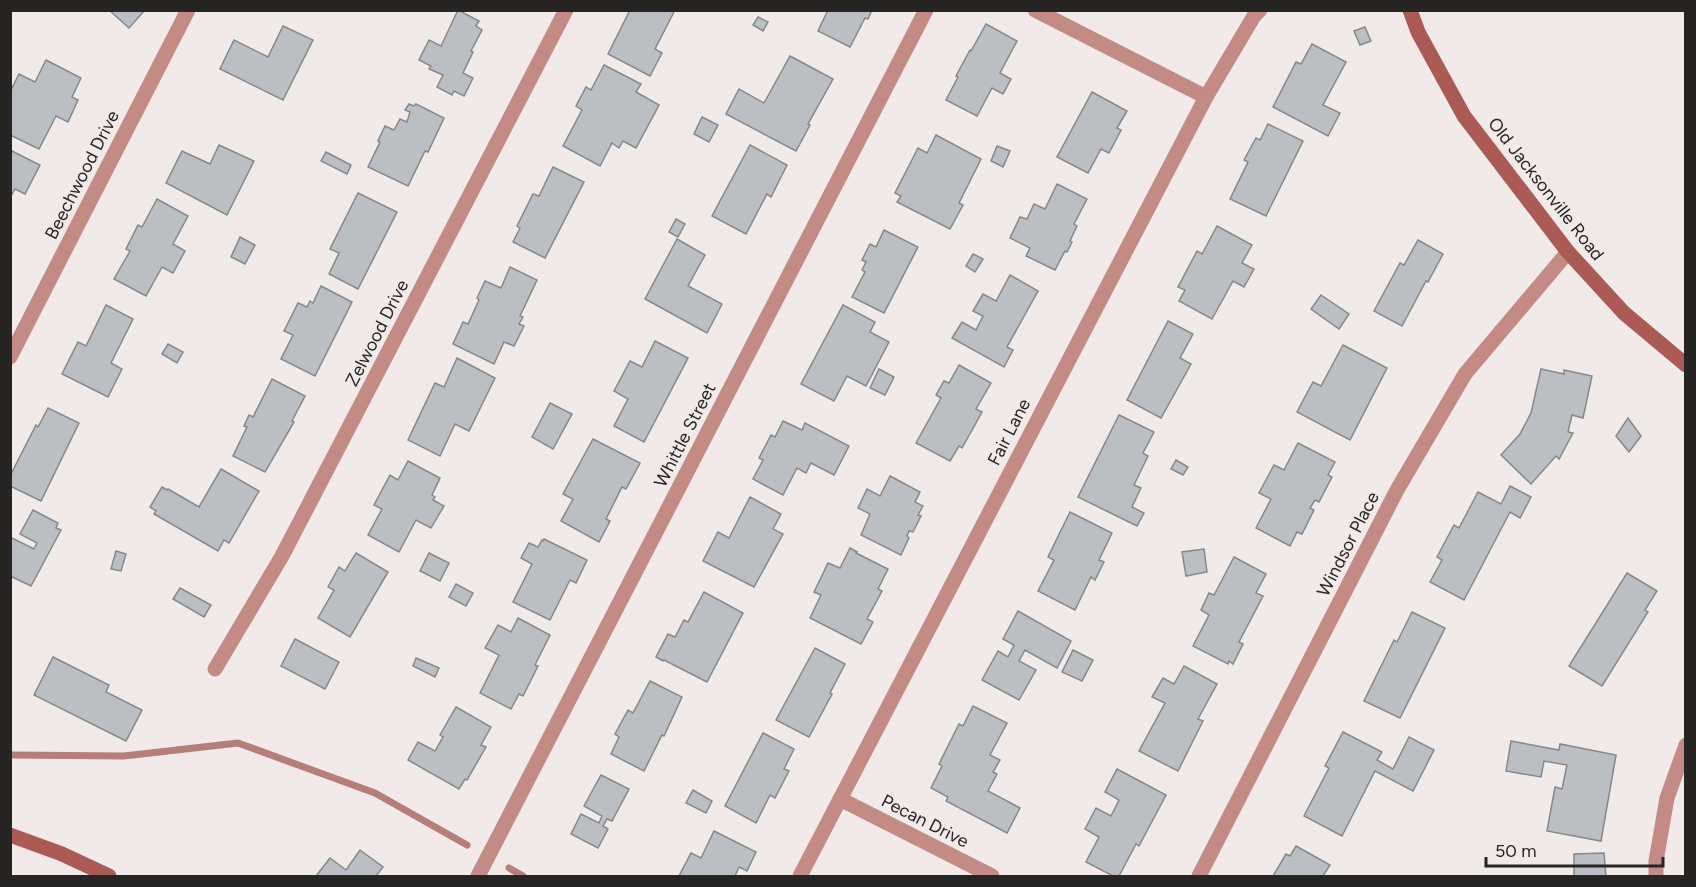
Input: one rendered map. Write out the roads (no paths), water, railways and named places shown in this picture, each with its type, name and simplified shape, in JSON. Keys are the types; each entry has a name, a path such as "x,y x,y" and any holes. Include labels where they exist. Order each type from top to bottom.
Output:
{"main road":[{"name":"Old Jacksonville Road","path":"1410,10 1418,32 1464,116 1568,252 1623,313 1686,365"},
{"path":"10,835 62,854 109,876"}],"street":[{"name":"Beechwood Drive","path":"10,357 188,10"},
{"name":"Zelwood Drive","path":"215,669 282,556 566,10"},
{"name":"Whittle Street","path":"478,876 927,10"},
{"path":"1035,10 1206,97"},
{"name":"Fair Lane","path":"800,876 1206,97 1254,16 1260,10"},
{"name":"Windsor Place","path":"1199,876 1397,490 1465,374 1568,252"},
{"path":"1656,876 1656,861 1667,798 1686,745"},
{"name":"Pecan Drive","path":"840,800 992,876"}],"waterway":[{"path":"10,755 124,756 238,743 375,793 467,845"},
{"path":"509,868 523,876"}]}
